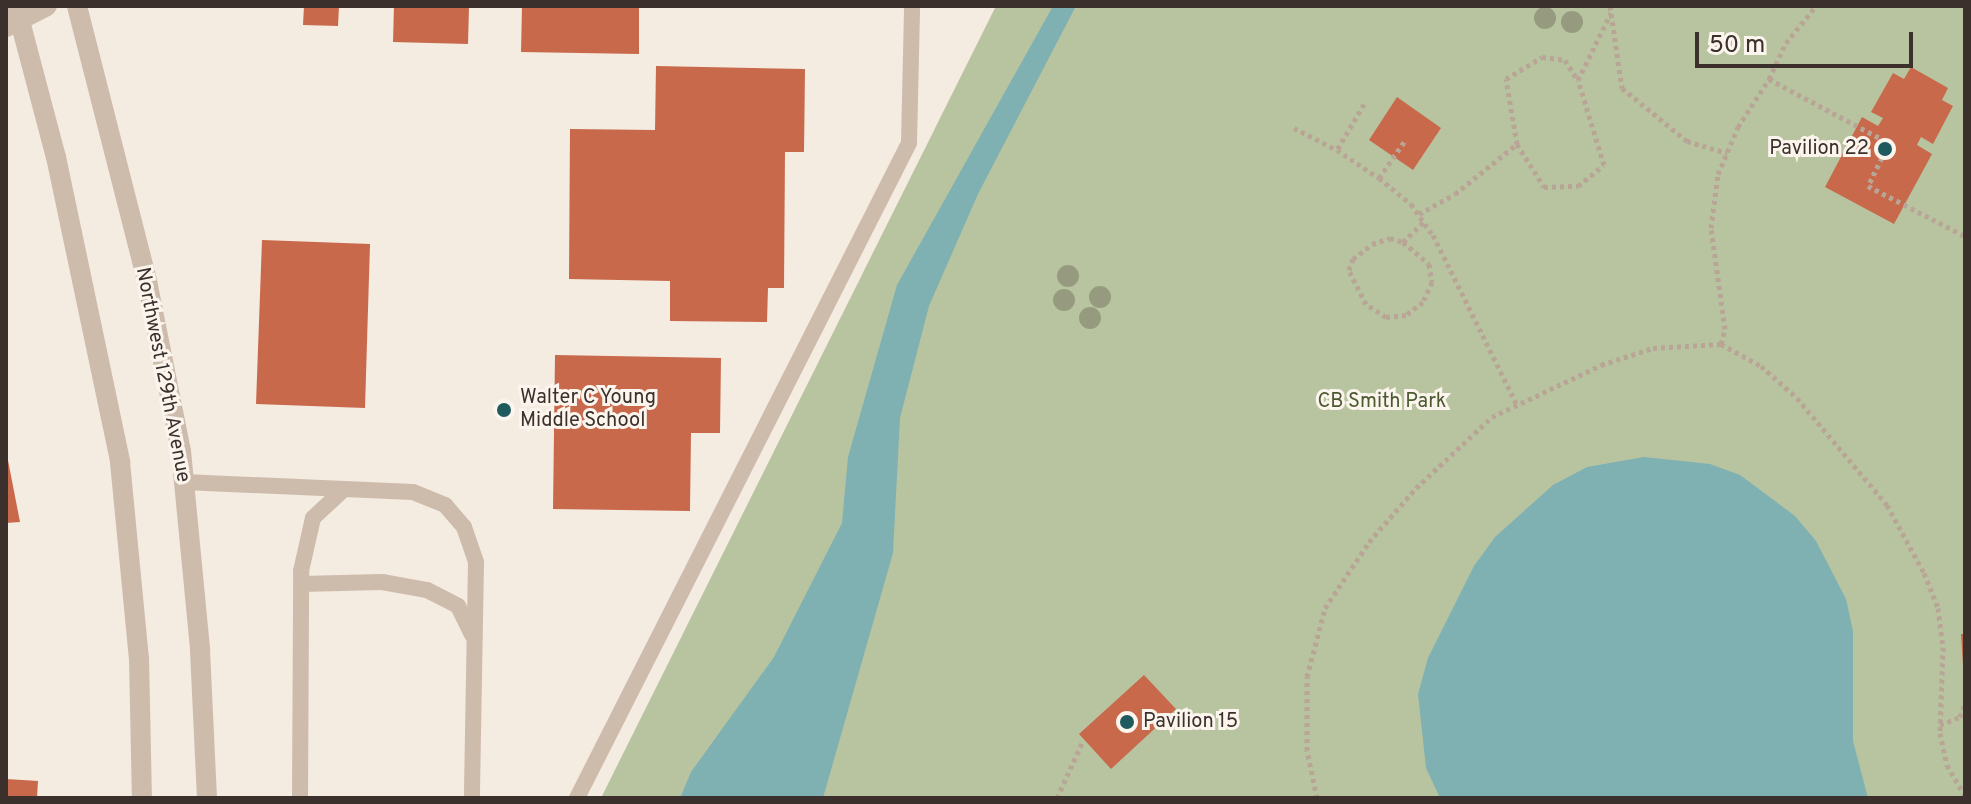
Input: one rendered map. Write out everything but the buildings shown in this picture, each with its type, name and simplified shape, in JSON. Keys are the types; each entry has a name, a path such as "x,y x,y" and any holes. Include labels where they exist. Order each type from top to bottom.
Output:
{"street":[{"path":"47,6 14,18 56,157 120,462 139,658 142,798"},
{"name":"Northwest 129th Avenue","path":"77,6 147,281 184,482 207,798"}],"lane":[{"path":"577,798 909,143 912,6"},
{"path":"184,482 413,492 445,505 464,527 476,562 472,798"},
{"path":"300,798 301,584 313,518 344,489"},
{"path":"301,584 382,582 427,590 458,606 474,640"}],"path":[{"path":"1721,344 1725,329 1711,228 1718,174 1786,43 1816,6"},
{"path":"1610,9 1622,88 1687,141 1727,153"},
{"path":"1578,80 1610,9"},
{"path":"1542,57 1565,60 1578,80 1604,165 1578,186 1544,187 1517,144 1506,79 1542,57"},
{"path":"1769,79 1889,143 1868,186 1965,236"},
{"path":"1337,150 1364,104"},
{"path":"1294,128 1337,150 1379,178 1419,214 1517,405"},
{"path":"1379,178 1404,142"},
{"path":"1419,214 1455,194 1517,144"},
{"path":"1403,242 1424,222"},
{"path":"1390,238 1403,242 1409,252 1429,264 1432,282 1423,302 1406,315 1386,317 1366,304 1349,270 1353,259 1372,244 1390,238"},
{"path":"1317,798 1307,750 1307,677 1325,608 1369,542 1416,488 1492,417 1601,365 1653,348 1721,344 1761,366 1797,398 1887,505 1938,608 1943,647 1940,725 1947,765 1965,796"},
{"path":"1940,725 1960,717 1965,704"},
{"path":"1057,798 1082,743"}],"green space":[{"name":"CB Smith Park","path":"996,6 1965,6 1965,798 601,798"}],"water":[{"path":"1053,6 1076,6 978,194 929,306 900,418 893,553 823,798 680,798 691,772 774,657 842,523 848,457 897,285"},
{"path":"1644,457 1710,464 1740,475 1795,516 1816,541 1846,599 1853,631 1853,741 1868,798 1440,798 1426,768 1418,694 1428,658 1474,566 1495,537 1553,485 1587,467"}],"place":[{"name":"Pavilion 22","path":"1885,149"},
{"name":"Walter C Young Middle School","path":"504,410"},
{"name":"Pavilion 15","path":"1127,722"}]}
